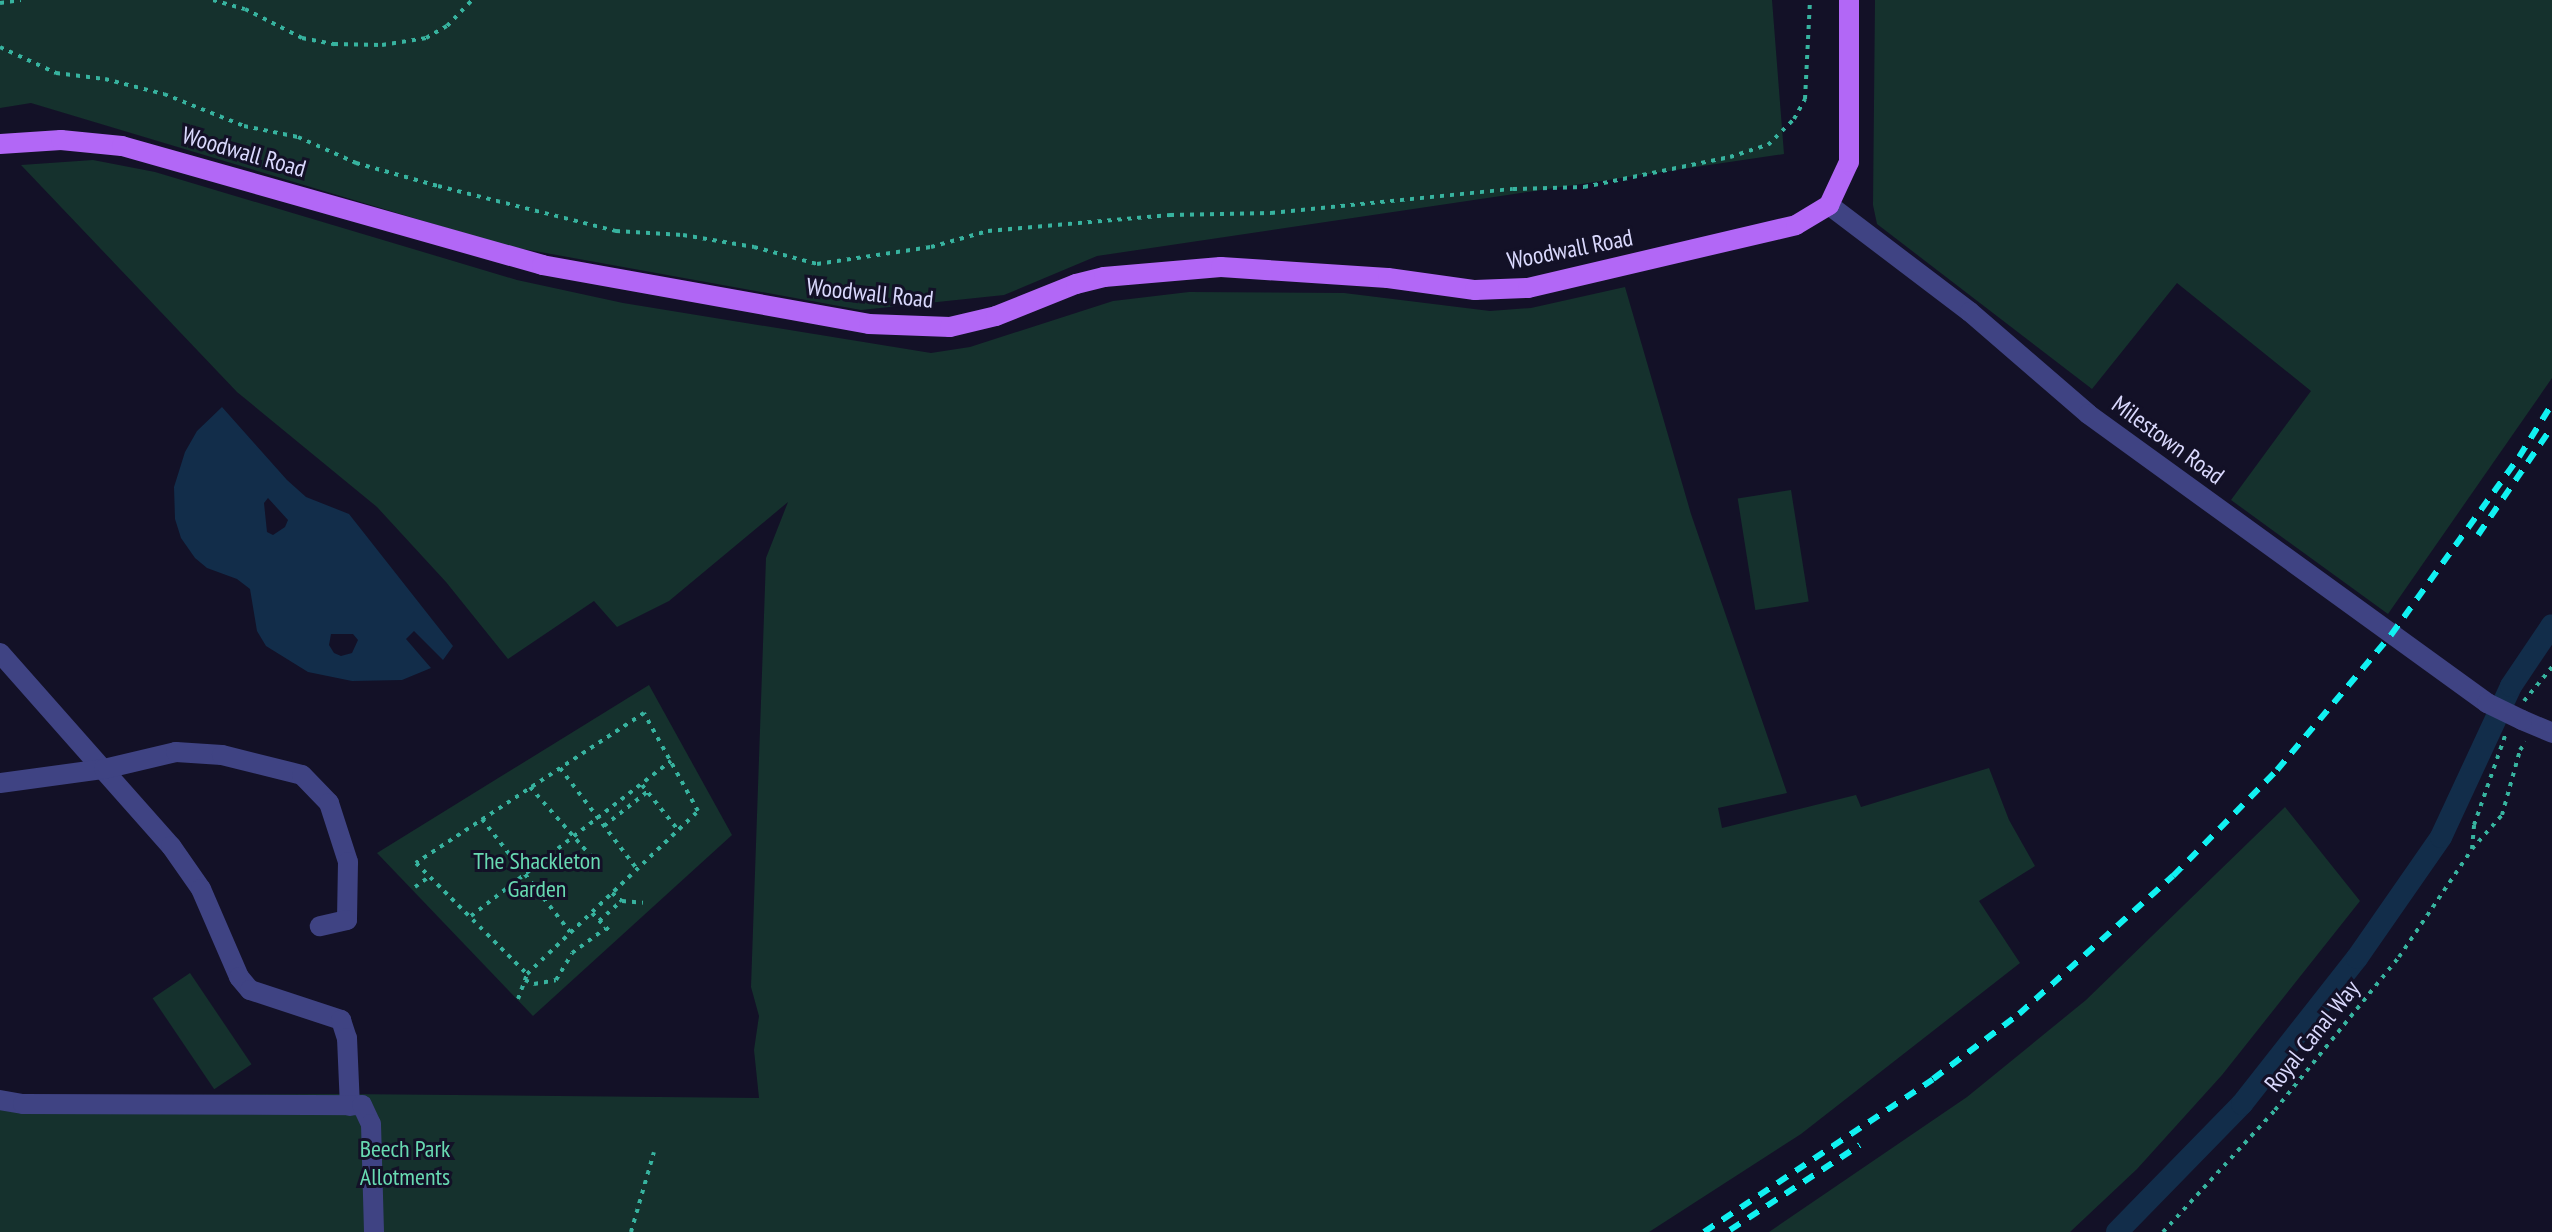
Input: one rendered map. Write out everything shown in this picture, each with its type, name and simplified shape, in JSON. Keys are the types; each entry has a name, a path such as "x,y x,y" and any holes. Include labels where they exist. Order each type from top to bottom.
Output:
{"main road":[{"path":"1829,205 1849,162 1849,0"},
{"name":"Woodwall Road","path":"0,144 61,140 122,146 542,265 869,324 950,327 996,316 1090,280 1206,268 1357,276 1475,290 1528,288 1796,225 1829,205"}],"street":[{"name":"Milestown Road","path":"1829,205 1970,312 2088,414 2487,703 2528,723"},
{"path":"0,653 171,846 201,889 239,977 250,990 341,1020 347,1038 350,1106"},
{"path":"0,783 104,769 176,752 222,755 302,775 329,803 348,862 347,920 320,926"},
{"path":"0,1100 23,1104 362,1105 371,1124 374,1232"}],"path":[{"path":"0,3 21,0"},
{"path":"213,0 245,9 302,38 334,44 382,45 426,38 447,26 472,0"},
{"path":"0,47 56,73 105,79 164,94 244,126 298,137 356,163 438,186 616,231 683,235 754,247 817,264 931,247 988,231 1170,215 1271,213 1513,189 1584,187 1730,157 1768,145 1794,119 1805,99 1810,0"},
{"name":"Royal Canal Way","path":"2472,849 2474,825 2528,723 2552,667"},
{"path":"518,999 527,974 698,811 644,713 416,863 527,974"},
{"name":"Royal Canal Way","path":"2163,1232 2275,1110 2399,957 2472,849 2502,815 2528,723"},
{"path":"471,916 671,761"},
{"path":"560,768 637,869"},
{"path":"641,784 678,830"},
{"path":"530,787 590,855"},
{"path":"604,826 647,792"},
{"path":"482,819 570,932"},
{"path":"415,887 430,876"},
{"path":"612,893 622,901 643,903"},
{"path":"599,921 622,901"},
{"path":"591,913 612,934"},
{"path":"525,980 534,984 556,980 568,957 606,928"},
{"path":"631,1232 654,1152"}],"green space":[{"path":"0,0 1772,0 1784,154 1097,256 1004,295 861,310 507,246 31,103 0,108"},
{"path":"1875,0 2552,0 2552,378 2388,614 2231,500 2311,391 2177,283 2092,389 1877,224 1873,205"},
{"name":"Beech Park Allotments","path":"93,160 155,172 517,280 623,303 931,353 970,347 1113,301 1189,292 1344,293 1490,311 1531,308 1625,287 1691,514 1787,793 1718,808 1722,828 1856,795 1861,807 1989,768 2009,820 2035,866 1979,901 2020,963 1801,1134 1649,1232 0,1232 0,1096 342,1094 759,1098 754,1050 759,1016 751,987 766,558 788,502 669,601 617,627 594,601 508,659 446,582 377,507 237,392 21,165"},
{"path":"1791,490 1809,602 1755,610 1738,498"},
{"name":"The Shackleton Garden","path":"649,685 732,835 533,1016 377,853"},
{"path":"2285,807 2360,901 2222,1075 2137,1169 2070,1232 1769,1232 1967,1097 2086,1000"},
{"path":"190,973 252,1064 214,1089 153,998"}],"water":[{"path":"222,407 306,497 349,514 453,646 443,660 414,631 406,639 431,668 402,680 352,681 308,672 266,646 257,631 250,589 237,579 207,568 195,558 181,538 175,519 174,487 185,452 197,431","holes":["268,498 288,520 285,527 273,535 267,532 264,503","331,634 353,634 358,640 352,653 341,656 334,653 329,645"]}],"waterway":[{"path":"2117,1232 2242,1104 2357,958 2441,837 2511,686 2552,625"}],"railway":[{"path":"1704,1232 1933,1079 2019,1014 2173,876 2277,770 2391,635 2519,457 2552,404"},
{"path":"2478,535 2552,427"},
{"path":"1730,1230 1860,1145"}]}
